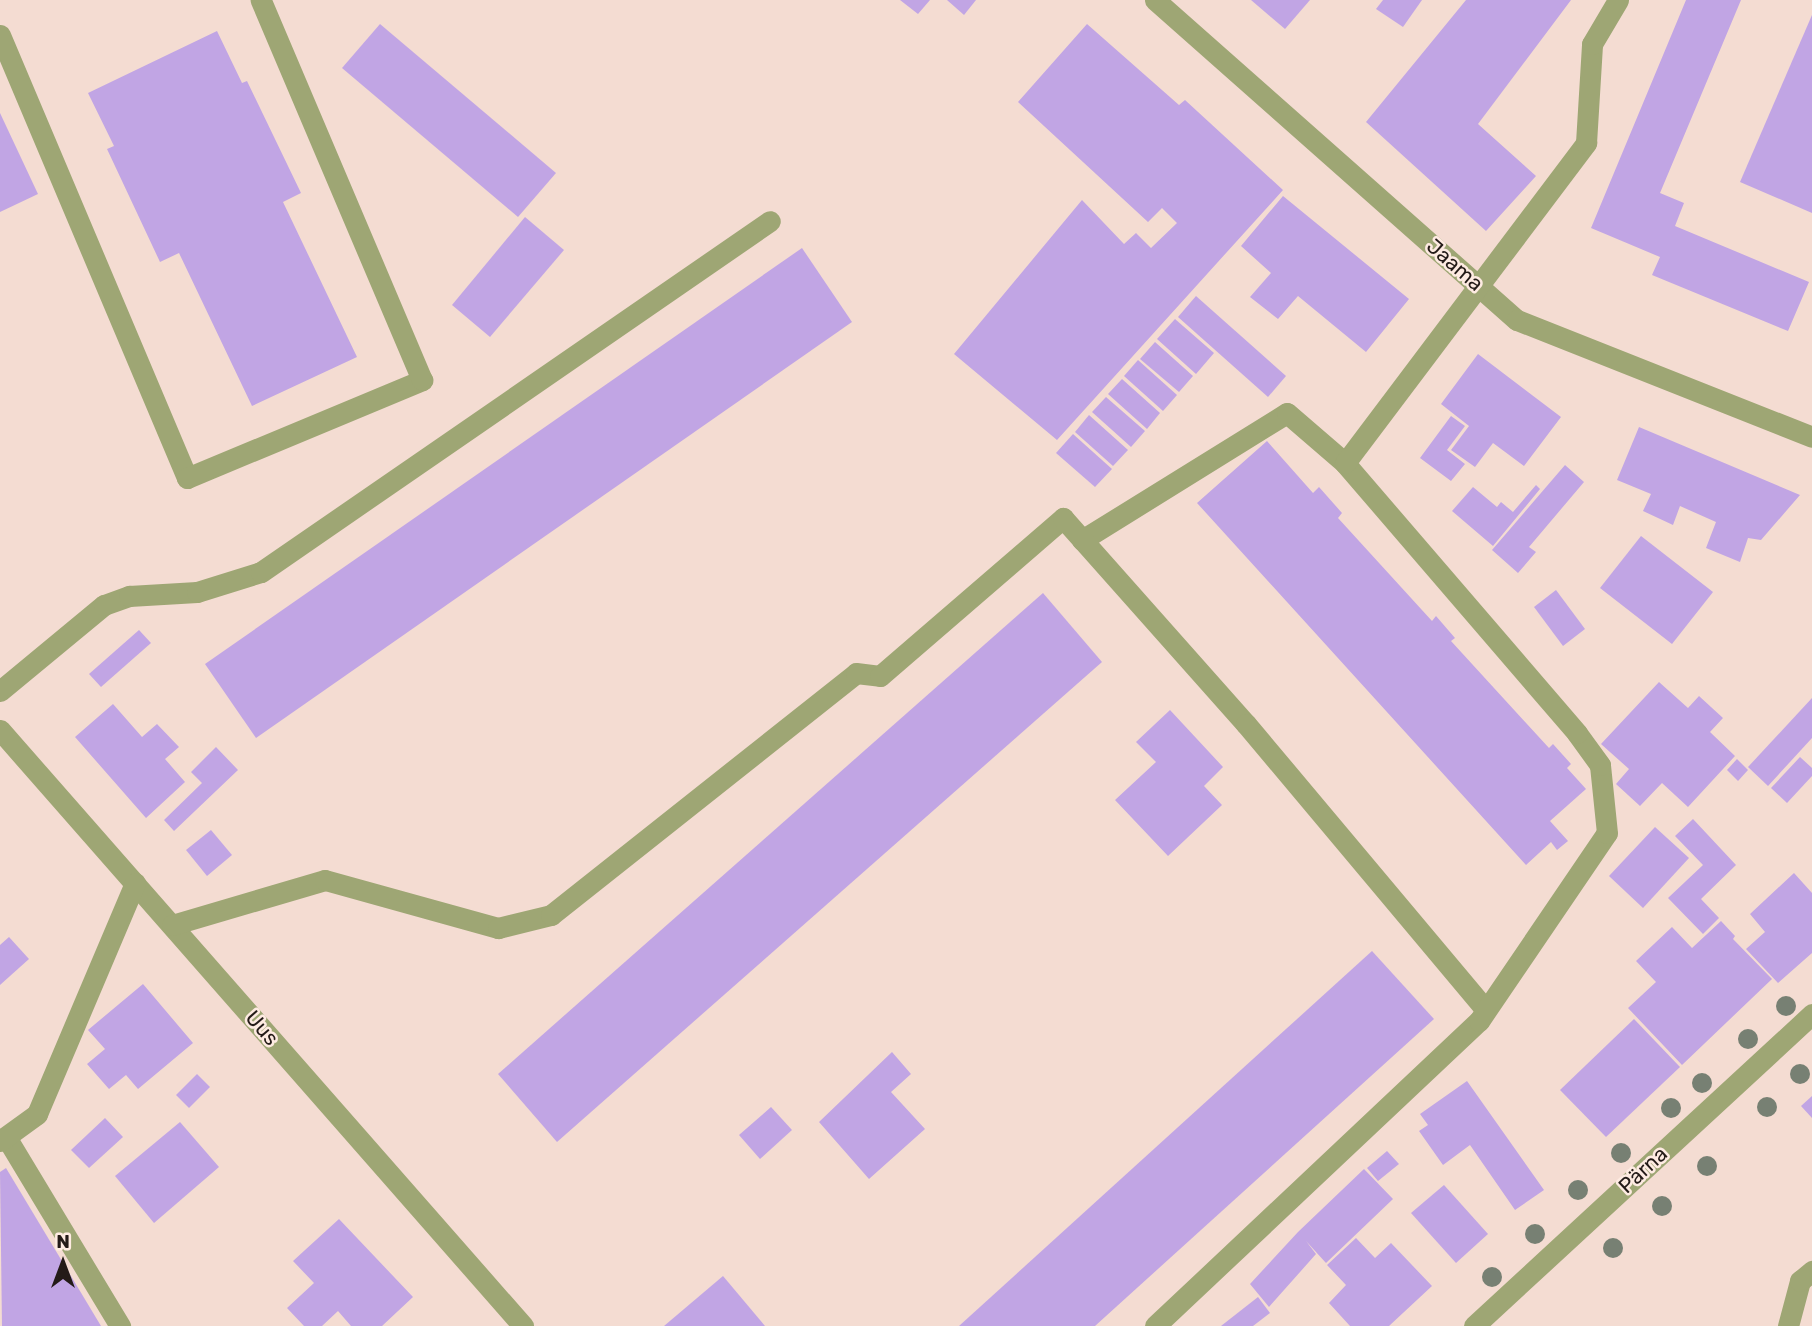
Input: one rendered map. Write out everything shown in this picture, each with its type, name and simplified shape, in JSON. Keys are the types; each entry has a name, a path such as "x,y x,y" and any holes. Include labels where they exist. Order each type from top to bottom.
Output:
{"street":[{"path":"0,34 187,478 422,380 261,0"},
{"name":"Jaama","path":"1155,0 1517,320 1812,437"},
{"path":"1345,463 1586,143 1592,44 1618,0"},
{"path":"0,691 104,605 129,596 197,592 261,572 770,221"},
{"path":"1082,540 1287,413 1345,463 1577,733 1600,765 1607,833 1479,1021 1156,1326"},
{"path":"172,925 325,880 498,928 551,915 856,673 880,677 1063,518 1246,724 1486,1010"},
{"name":"Uus","path":"0,730 523,1326"},
{"path":"120,1326 3,1139 37,1114 135,883"},
{"name":"Pärna","path":"1474,1326 1812,1014"},
{"path":"1788,1326 1800,1281 1812,1271"}],"building":[{"path":"900,0 930,0 918,14"},
{"path":"947,0 976,0 964,15"},
{"path":"1251,0 1310,0 1285,29"},
{"path":"1383,0 1422,0 1403,27 1376,9"},
{"path":"1466,0 1571,0 1478,124 1536,176 1486,231 1366,122"},
{"path":"1686,0 1741,0 1660,193 1684,203 1675,226 1809,282 1788,331 1652,275 1660,257 1591,228"},
{"path":"1812,15 1812,213 1740,182"},
{"path":"380,24 556,173 518,217 342,68"},
{"path":"1087,24 1179,105 1185,100 1283,190 1057,440 954,354 1082,200 1124,244 1136,233 1151,248 1177,223 1162,208 1148,222 1018,102"},
{"path":"217,31 242,83 247,81 301,193 283,202 357,357 252,406 179,253 160,262 107,149 114,146 88,93"},
{"path":"0,113 38,194 0,212"},
{"path":"1283,196 1409,299 1366,352 1298,296 1278,319 1250,297 1271,273 1241,246"},
{"path":"525,217 564,250 490,337 452,305"},
{"path":"802,248 852,322 256,738 205,664"},
{"path":"1196,296 1286,376 1268,397 1178,317"},
{"path":"1175,319 1214,353 1196,374 1157,339"},
{"path":"1155,342 1193,376 1179,392 1140,359"},
{"path":"1478,354 1561,417 1524,466 1493,443 1475,467 1451,450 1469,426 1441,404"},
{"path":"1138,360 1177,395 1163,411 1124,376"},
{"path":"1122,379 1160,413 1147,429 1108,394"},
{"path":"1106,397 1145,431 1131,447 1092,412"},
{"path":"1089,415 1128,450 1113,466 1075,432"},
{"path":"1451,416 1465,426 1447,450 1465,464 1451,481 1420,458"},
{"path":"1639,427 1800,495 1761,540 1748,538 1740,562 1706,548 1716,522 1680,506 1673,525 1643,511 1651,494 1617,480"},
{"path":"1073,434 1112,469 1095,487 1056,453"},
{"path":"1267,441 1313,493 1319,487 1342,513 1338,518 1432,621 1436,616 1455,638 1451,641 1549,748 1553,744 1571,764 1567,768 1586,789 1550,821 1568,841 1557,850 1551,842 1526,865 1197,503"},
{"path":"1565,465 1584,482 1529,547 1536,552 1518,573 1492,550"},
{"path":"1536,485 1540,489 1493,546 1452,511 1473,487 1497,507 1501,502 1513,512"},
{"path":"1641,536 1713,592 1672,644 1600,588"},
{"path":"1556,590 1585,629 1563,646 1534,607"},
{"path":"1043,593 1102,662 557,1142 498,1074"},
{"path":"139,630 151,643 101,687 89,674"},
{"path":"1659,682 1688,708 1699,696 1723,718 1710,732 1735,756 1688,807 1662,783 1640,806 1616,784 1629,769 1601,744"},
{"path":"1812,698 1812,738 1768,786 1748,767"},
{"path":"113,704 142,737 157,724 179,747 165,759 185,782 146,818 75,737"},
{"path":"1170,710 1223,767 1204,786 1222,805 1168,856 1115,800 1156,762 1136,742"},
{"path":"216,747 238,770 174,831 164,820 202,783 191,772"},
{"path":"1800,757 1812,768 1812,776 1787,803 1771,788"},
{"path":"1737,759 1748,770 1738,781 1727,770"},
{"path":"1693,819 1736,865 1701,899 1719,918 1703,934 1668,898 1703,865 1675,836"},
{"path":"1655,827 1689,858 1643,908 1609,876"},
{"path":"211,830 232,855 207,876 186,850"},
{"path":"1794,873 1812,893 1812,953 1778,983 1746,949 1765,932 1750,914"},
{"path":"1721,921 1735,936 1733,939 1772,979 1682,1065 1628,1008 1656,982 1636,961 1672,927 1692,948"},
{"path":"9,937 29,959 0,985 0,945"},
{"path":"1372,951 1434,1019 1095,1326 959,1326"},
{"path":"143,984 193,1043 138,1089 126,1075 109,1089 87,1064 105,1049 88,1030"},
{"path":"1634,1019 1680,1067 1606,1137 1560,1090"},
{"path":"892,1052 911,1074 891,1092 925,1129 869,1179 819,1122"},
{"path":"197,1074 210,1087 189,1108 176,1095"},
{"path":"1467,1081 1544,1190 1515,1210 1470,1145 1443,1165 1419,1131 1428,1125 1420,1114"},
{"path":"1812,1096 1812,1118 1801,1106"},
{"path":"771,1107 792,1130 760,1159 739,1135"},
{"path":"105,1118 123,1137 89,1168 71,1150"},
{"path":"180,1122 219,1167 154,1223 115,1176"},
{"path":"1387,1151 1399,1164 1378,1181 1367,1168"},
{"path":"6,1168 101,1326 2,1326 0,1172"},
{"path":"1364,1169 1393,1199 1326,1263 1306,1241 1316,1254 1269,1307 1250,1284 1298,1232"},
{"path":"1444,1185 1488,1234 1456,1263 1411,1213"},
{"path":"339,1219 413,1297 382,1326 351,1326 338,1311 322,1326 304,1326 287,1308 314,1283 293,1261"},
{"path":"1356,1238 1375,1258 1391,1243 1432,1286 1389,1326 1350,1326 1329,1303 1346,1285 1327,1265"},
{"path":"723,1276 765,1326 664,1326"},
{"path":"1258,1297 1270,1313 1253,1326 1221,1326"}]}
